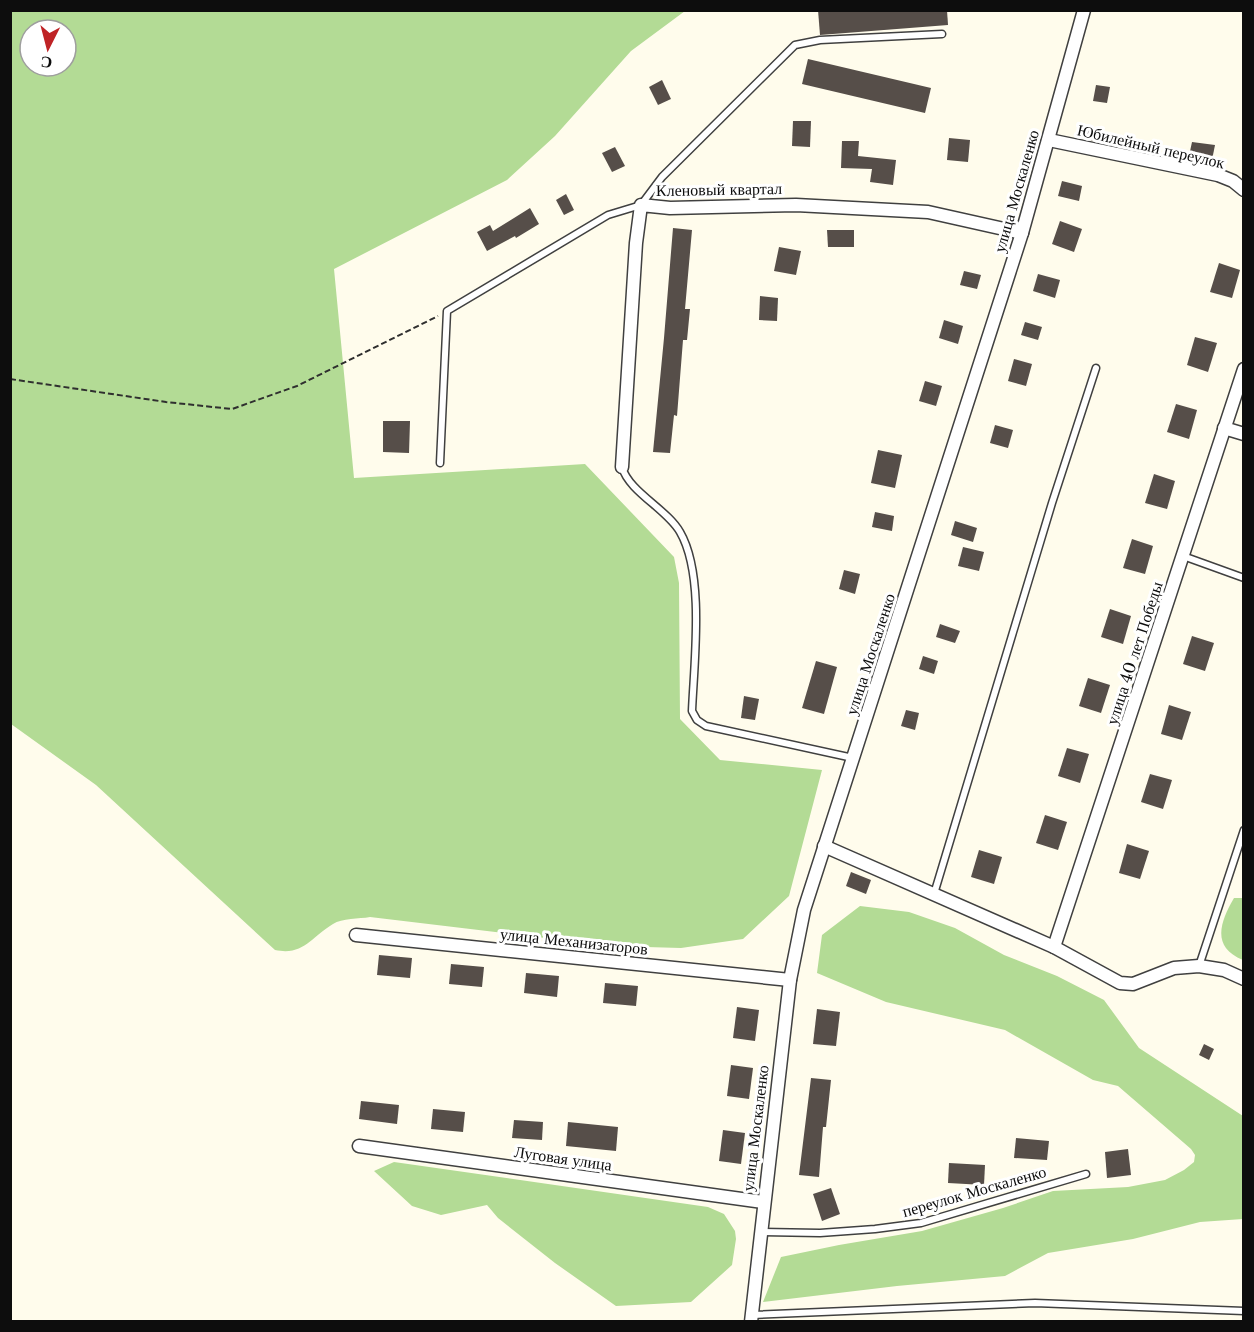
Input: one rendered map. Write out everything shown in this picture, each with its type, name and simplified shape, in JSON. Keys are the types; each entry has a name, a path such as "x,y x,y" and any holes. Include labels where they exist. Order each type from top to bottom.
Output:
{"street":[{"name":"улица Москаленко","path":"751,1318 790,980 804,910 1022,233 1084,10"},
{"name":"Юбилейный переулок","path":"1049,140 1218,175 1233,181 1244,190"},
{"name":"Кленовый квартал","path":"622,467 636,243 641,206 670,208 796,205 928,212 1022,233"},
{"name":"улица 40 лет Победы","path":"1054,947 1244,369"},
{"path":"1224,428 1244,434"},
{"path":"824,846 1054,947 1120,983 1133,984 1174,968 1199,966 1224,970 1244,979"},
{"name":"улица Механизаторов","path":"356,935 790,980"},
{"name":"Луговая улица","path":"359,1146 763,1202"}],"lane":[{"path":"440,463 447,311 608,215 641,206 662,177 795,45 820,40 942,34"},
{"path":"934,895 1052,503 1096,368"},
{"path":"622,467 631,484 659,508 680,532 692,565 696,606 692,711 698,720 706,726 854,758"},
{"path":"1183,556 1244,578"},
{"path":"1199,966 1244,830"},
{"name":"переулок Москаленко","path":"760,1232 820,1233 875,1229 921,1222 1086,1174"},
{"path":"751,1318 1035,1303 1244,1311"}],"path":[{"path":"10,379 166,402 232,409 297,386 447,311"}],"green space":[{"path":"11,10 685,11 631,51 555,136 507,180 334,269 354,478 585,464 674,557 679,583 680,719 720,760 822,770 789,896 743,939 681,948 611,946 370,917 337,922 300,948 275,950 96,785 11,724"},
{"path":"1234,898 1243,898 1243,960 1233,955 1222,941 1222,925"},
{"path":"860,906 909,912 955,928 1004,955 1057,976 1104,1000 1139,1048 1243,1116 1243,1219 1200,1222 1133,1239 1048,1253 1005,1276 763,1302 781,1257 922,1231 1053,1191 1128,1187 1165,1180 1194,1162 1195,1155 1191,1149 1118,1086 1093,1080 1005,1030 886,1002 817,973 822,935"},
{"path":"394,1162 708,1207 724,1214 735,1231 732,1265 691,1302 616,1306 555,1263 498,1218 487,1205 441,1215 412,1206 374,1171"}],"building":[{"path":"818,10 947,10 948,25 820,35"},
{"path":"808,59 931,88 925,113 802,84"},
{"path":"662,80 671,99 658,105 649,87"},
{"path":"1096,85 1110,87 1107,103 1093,101"},
{"path":"793,121 811,121 810,147 792,146"},
{"path":"1090,126 1104,135 1100,142 1090,140 1083,135"},
{"path":"949,138 970,140 968,162 947,160"},
{"path":"842,141 859,141 858,156 896,160 893,185 870,182 872,169 841,168"},
{"path":"1192,142 1215,145 1212,160 1189,156"},
{"path":"615,147 625,166 612,172 602,153"},
{"path":"1062,181 1082,186 1079,201 1058,196"},
{"path":"566,194 574,210 564,215 556,200"},
{"path":"530,208 539,224 516,238 515,236 487,251 477,232 490,225 493,231"},
{"path":"1060,221 1082,229 1074,252 1052,244"},
{"path":"673,228 692,230 685,309 690,309 687,340 683,340 677,416 674,415 670,453 653,452"},
{"path":"827,230 854,230 854,247 828,247"},
{"path":"779,247 801,251 796,275 774,271"},
{"path":"1219,263 1240,270 1232,298 1210,292"},
{"path":"964,271 981,275 977,289 960,285"},
{"path":"1038,274 1060,280 1055,298 1033,291"},
{"path":"760,296 778,298 777,321 759,320"},
{"path":"944,320 963,326 958,344 939,338"},
{"path":"1025,322 1042,327 1038,340 1021,335"},
{"path":"1195,337 1217,343 1208,372 1187,365"},
{"path":"1014,359 1032,364 1026,386 1008,381"},
{"path":"925,381 942,386 936,406 919,401"},
{"path":"1176,404 1197,410 1189,439 1167,432"},
{"path":"383,421 410,421 409,453 383,452"},
{"path":"995,425 1013,430 1008,448 990,443"},
{"path":"878,450 902,455 895,488 871,483"},
{"path":"1154,474 1175,481 1167,509 1145,503"},
{"path":"875,512 894,516 892,531 872,527"},
{"path":"955,521 977,528 973,542 951,535"},
{"path":"1132,539 1153,546 1145,574 1123,568"},
{"path":"963,547 984,552 979,571 958,566"},
{"path":"844,570 860,574 855,594 839,589"},
{"path":"1110,609 1131,616 1123,644 1101,637"},
{"path":"940,624 960,631 955,643 936,637"},
{"path":"1192,636 1214,643 1205,671 1183,664"},
{"path":"923,656 938,661 934,674 919,669"},
{"path":"816,661 837,667 824,714 802,708"},
{"path":"1088,678 1110,685 1101,713 1079,706"},
{"path":"744,696 759,699 755,720 741,718"},
{"path":"1169,705 1191,712 1182,740 1161,734"},
{"path":"906,710 919,713 915,730 901,726"},
{"path":"1067,748 1089,754 1080,783 1058,776"},
{"path":"1150,774 1172,780 1163,809 1141,802"},
{"path":"1045,815 1067,822 1058,850 1036,843"},
{"path":"1127,844 1149,851 1140,879 1119,873"},
{"path":"979,850 1002,857 994,884 971,877"},
{"path":"851,872 871,880 866,894 846,886"},
{"path":"379,955 412,958 410,978 377,975"},
{"path":"451,964 484,967 482,987 449,984"},
{"path":"526,973 559,976 557,997 524,993"},
{"path":"605,983 638,986 636,1006 603,1003"},
{"path":"737,1007 759,1010 755,1041 733,1038"},
{"path":"817,1009 840,1012 836,1046 813,1044"},
{"path":"1204,1044 1214,1049 1209,1060 1199,1055"},
{"path":"731,1065 753,1068 749,1099 727,1096"},
{"path":"811,1078 831,1080 826,1127 823,1127 819,1177 799,1175"},
{"path":"361,1101 399,1105 397,1124 359,1119"},
{"path":"433,1109 465,1112 463,1132 431,1129"},
{"path":"514,1120 543,1122 542,1140 512,1138"},
{"path":"568,1122 618,1127 616,1151 566,1146"},
{"path":"723,1130 745,1133 741,1164 719,1161"},
{"path":"1016,1138 1049,1141 1047,1160 1014,1158"},
{"path":"1128,1149 1131,1175 1107,1178 1105,1152"},
{"path":"949,1163 985,1165 984,1185 948,1183"},
{"path":"831,1188 840,1214 822,1221 813,1194"}]}
